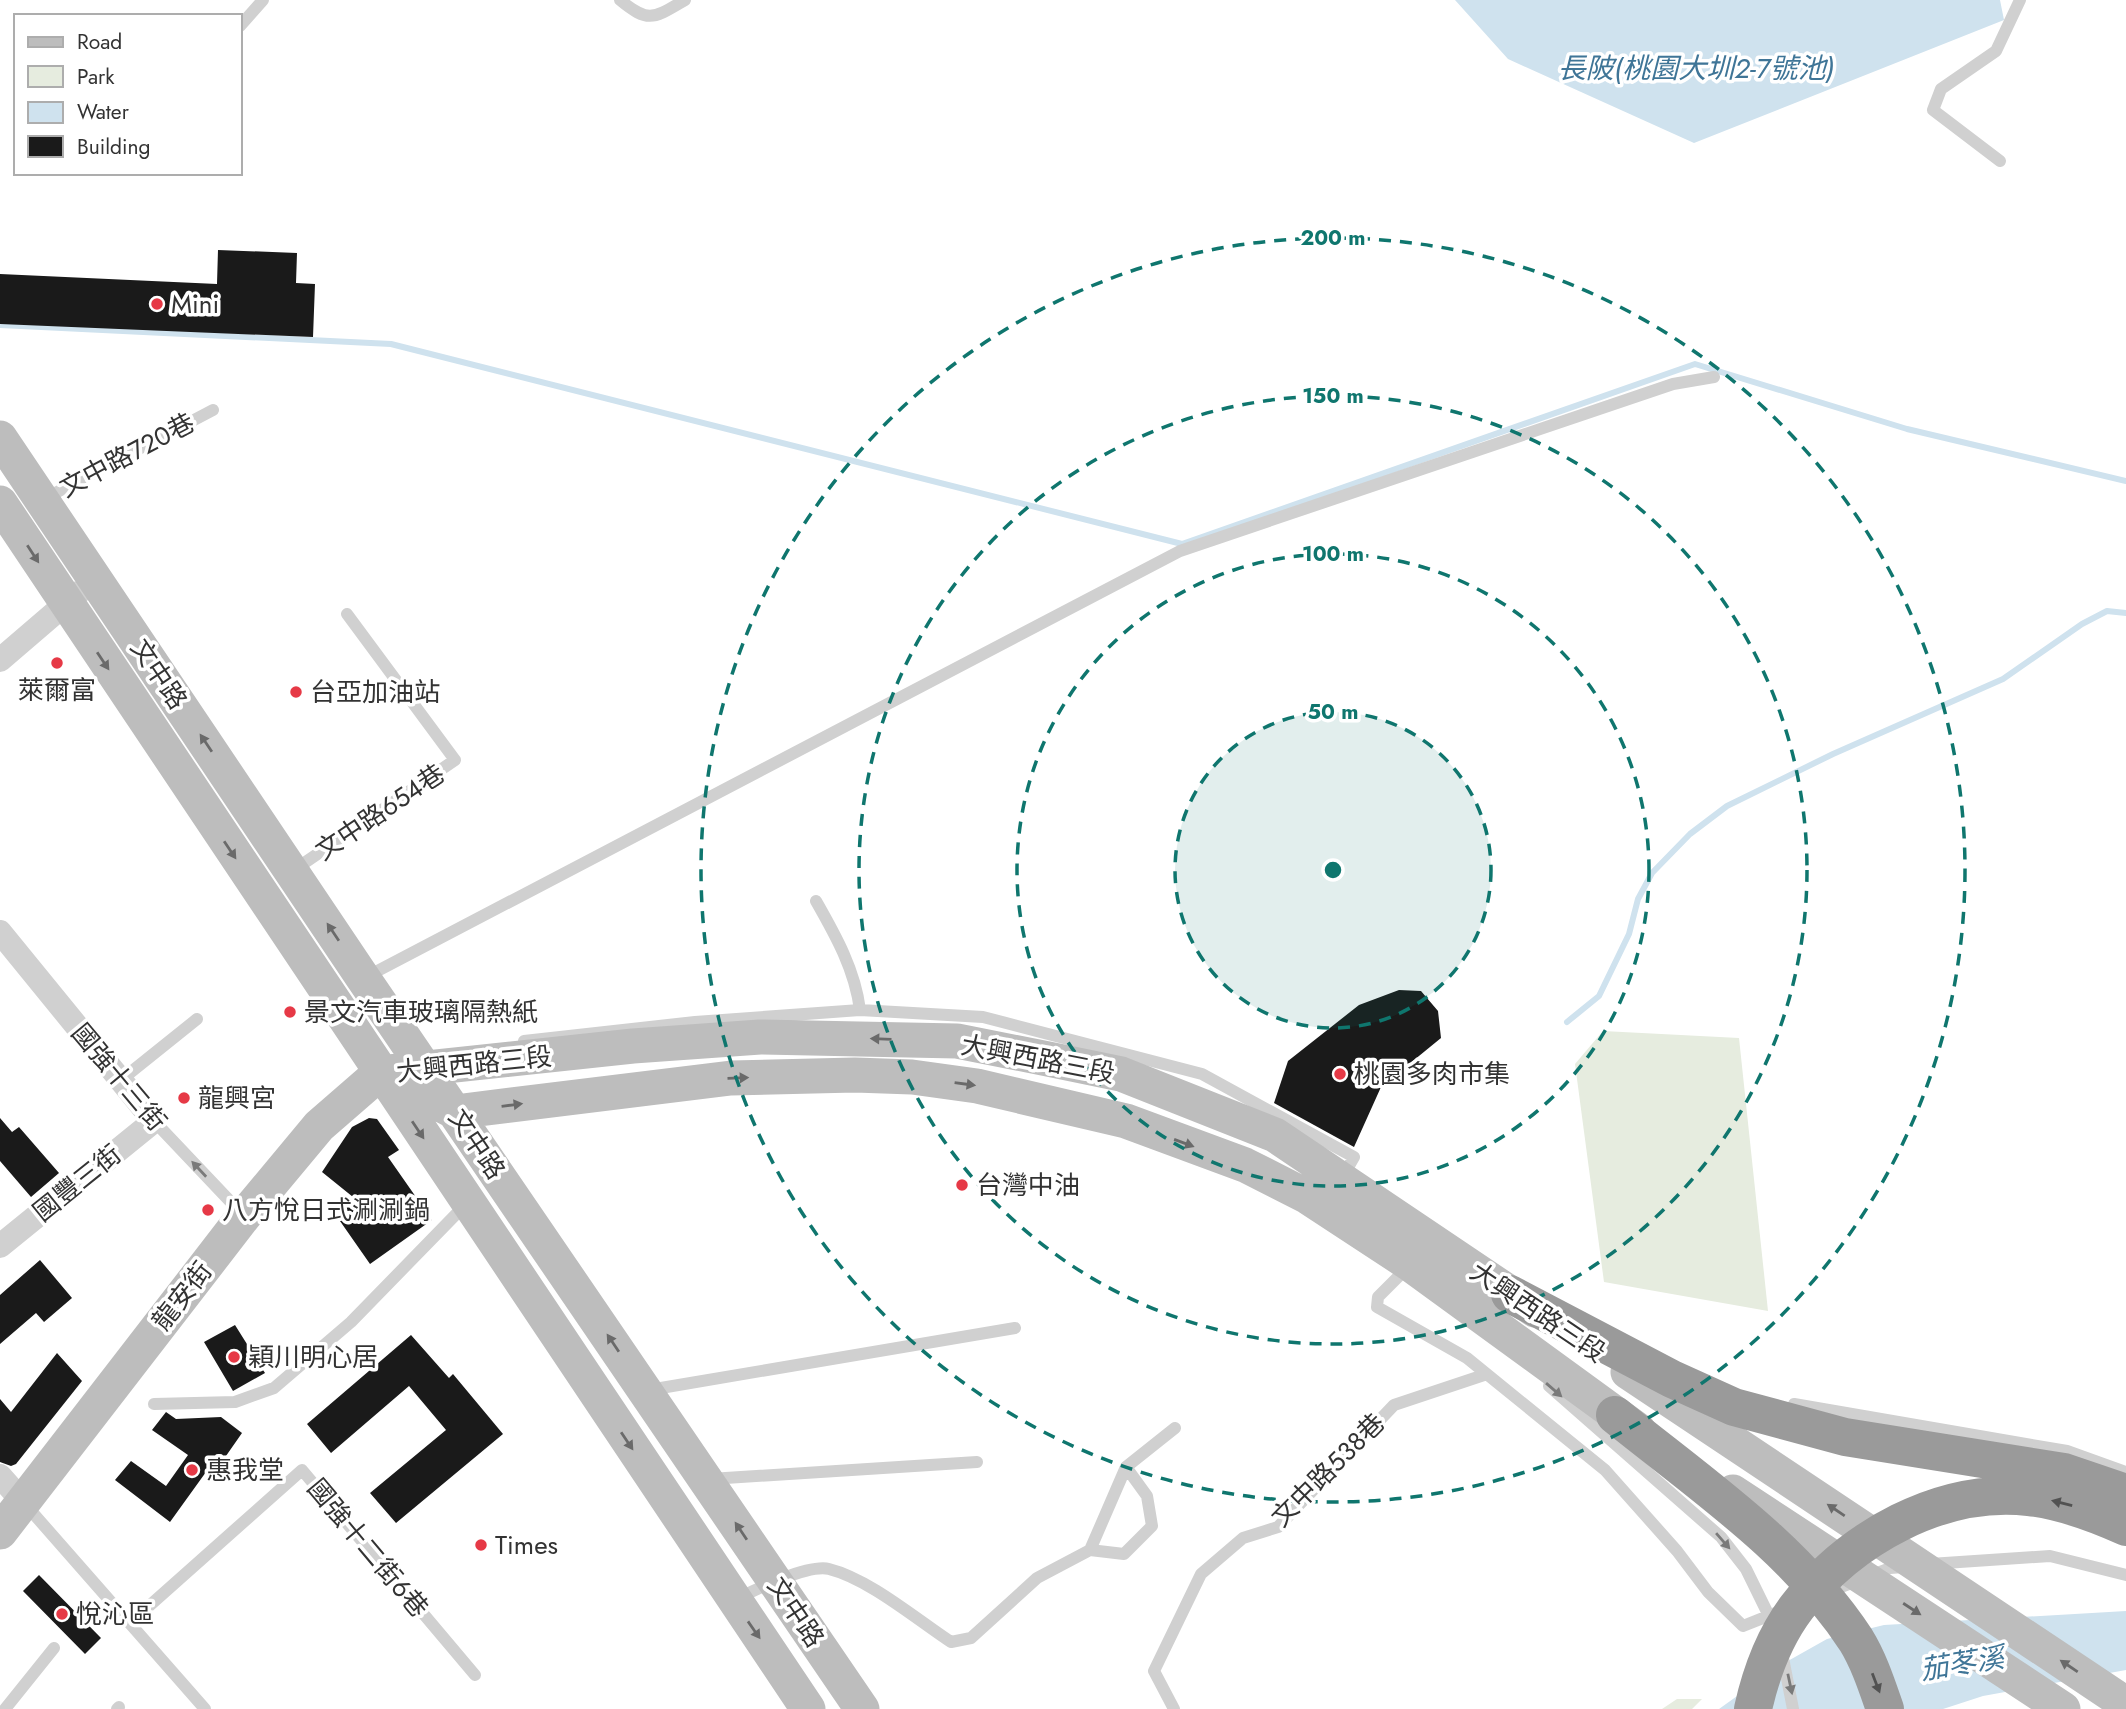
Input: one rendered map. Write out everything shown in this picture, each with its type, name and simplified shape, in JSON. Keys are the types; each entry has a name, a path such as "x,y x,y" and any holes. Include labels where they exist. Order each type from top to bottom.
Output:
{"highway":[{"path":"1505,1281 1672,1379 1734,1407 1845,1437 2064,1472 2126,1493"},
{"path":"1615,1415 1783,1553 1839,1616 1858,1642 1885,1709"},
{"path":"1753,1709 1765,1665 1797,1608 1822,1578 1858,1548 1918,1514 1956,1502 1996,1496 2028,1497 2063,1503 2126,1527"}],"street":[{"name":"文中路","path":"0,438 363,978 862,1709"},
{"name":"文中路","path":"0,503 65,604 808,1709"},
{"path":"0,660 94,578"},
{"name":"國強十三街","path":"3,942 154,1121"},
{"name":"大興西路三段","path":"380,1073 633,1046 760,1037 957,1041 1121,1074 1275,1136 1342,1179 1394,1235 1615,1415 2063,1709"},
{"name":"大興西路三段","path":"380,1073 455,1112 731,1078 866,1076 912,1077 977,1086 1126,1121 1245,1165 1308,1197 1505,1281 2126,1704"},
{"name":"龍安街","path":"0,1532 244,1216 319,1126 380,1073"},
{"name":"國豐三街","path":"0,1246 154,1121"},
{"path":"0,1476 23,1502"}],"lane":[{"path":"242,24 263,0"},
{"path":"620,0 640,17 655,17 685,0"},
{"path":"2000,161 1933,110 1941,89 1996,51 2020,0"},
{"path":"363,978 1180,551 1673,384 1714,377"},
{"name":"文中路720巷","path":"42,500 213,410"},
{"name":"文中路654巷","path":"293,872 455,760 346,614"},
{"path":"816,901 837,938 857,984 860,1010"},
{"path":"508,1044 695,1022 860,1010 983,1017 1202,1074 1354,1157 1342,1179"},
{"path":"121,1080 197,1019"},
{"path":"466,1065 481,1049 495,1046"},
{"name":"國強十三街","path":"154,1121 244,1216"},
{"path":"154,1404 235,1402 274,1388 351,1322 467,1203"},
{"path":"1793,1709 1784,1659 1776,1633 1746,1569 1721,1537 1537,1375 1394,1235 1377,1307 1467,1358 1605,1470 1677,1551 1708,1592 1743,1626 1890,1568 2050,1556 2126,1575"},
{"path":"645,1391 1015,1328"},
{"name":"文中路538巷","path":"1174,1709 1154,1671 1201,1574 1243,1538 1278,1527 1394,1405 1487,1374"},
{"path":"1777,1400 1847,1416 2067,1451 2126,1472"},
{"path":"1090,1550 1126,1467 1175,1428"},
{"path":"706,1480 977,1462"},
{"path":"733,1600 774,1580 827,1569 866,1587 951,1642 971,1637 1037,1578 1090,1550 1124,1554 1152,1526 1147,1496 1126,1467"},
{"name":"國強十二街6巷","path":"130,1623 302,1470 475,1675"},
{"path":"23,1502 205,1709"},
{"path":"5,1709 54,1648"}],"green space":[{"path":"1603,1031 1739,1038 1768,1311 1604,1282 1575,1064"},
{"path":"1677,1699 1702,1699 1692,1709 1662,1709"}],"water":[{"name":"長陂(桃園大圳2-7號池)","path":"1455,0 2000,0 2004,20 1694,143 1508,59"},
{"name":"茄苳溪","path":"2126,1611 2126,1670 1983,1696 1943,1709 1719,1709 1779,1666 1827,1639 1884,1625"}],"building":[{"name":"Mini","path":"218,250 297,253 296,283 315,284 313,337 0,324 0,274 217,284"},
{"name":"桃園多肉市集","path":"1399,990 1421,991 1438,1011 1441,1038 1381,1087 1354,1147 1274,1103 1288,1061 1359,1005"},
{"path":"0,1118 12,1132 19,1127 59,1173 31,1197 0,1161"},
{"path":"369,1118 377,1119 399,1150 388,1157 432,1220 370,1264 333,1211 353,1197 322,1172 352,1127"},
{"path":"40,1260 72,1298 44,1322 36,1313 0,1344 0,1295"},
{"name":"穎川明心居","path":"235,1325 265,1373 233,1391 204,1342"},
{"path":"411,1335 449,1378 453,1374 503,1434 396,1523 370,1493 446,1430 409,1386 331,1453 307,1424"},
{"path":"57,1353 82,1381 16,1464 11,1466 0,1462 0,1399 11,1412"},
{"name":"惠我堂","path":"166,1412 176,1419 221,1417 242,1433 212,1476 206,1472 170,1522 115,1480 131,1461 166,1486 188,1455 152,1430"},
{"name":"悅沁區","path":"39,1575 101,1638 85,1654 23,1591"}],"waterway":[{"path":"0,325 391,344 1182,544 1695,364 1907,429 2126,481"},
{"path":"1567,1022 1599,996 1629,934 1638,899 1652,873 1690,834 1727,806 1833,754 2003,679 2082,624 2107,611 2126,613"}],"place":[{"name":"Mini","path":"157,304"},
{"name":"萊爾富","path":"57,663"},
{"name":"台亞加油站","path":"296,692"},
{"name":"景文汽車玻璃隔熱紙","path":"290,1012"},
{"name":"桃園多肉市集","path":"1340,1074"},
{"name":"龍興宮","path":"184,1098"},
{"name":"台灣中油","path":"962,1185"},
{"name":"八方悅日式涮涮鍋","path":"208,1210"},
{"name":"穎川明心居","path":"234,1357"},
{"name":"惠我堂","path":"192,1470"},
{"name":"Times","path":"481,1545"},
{"name":"悅沁區","path":"62,1614"}]}
